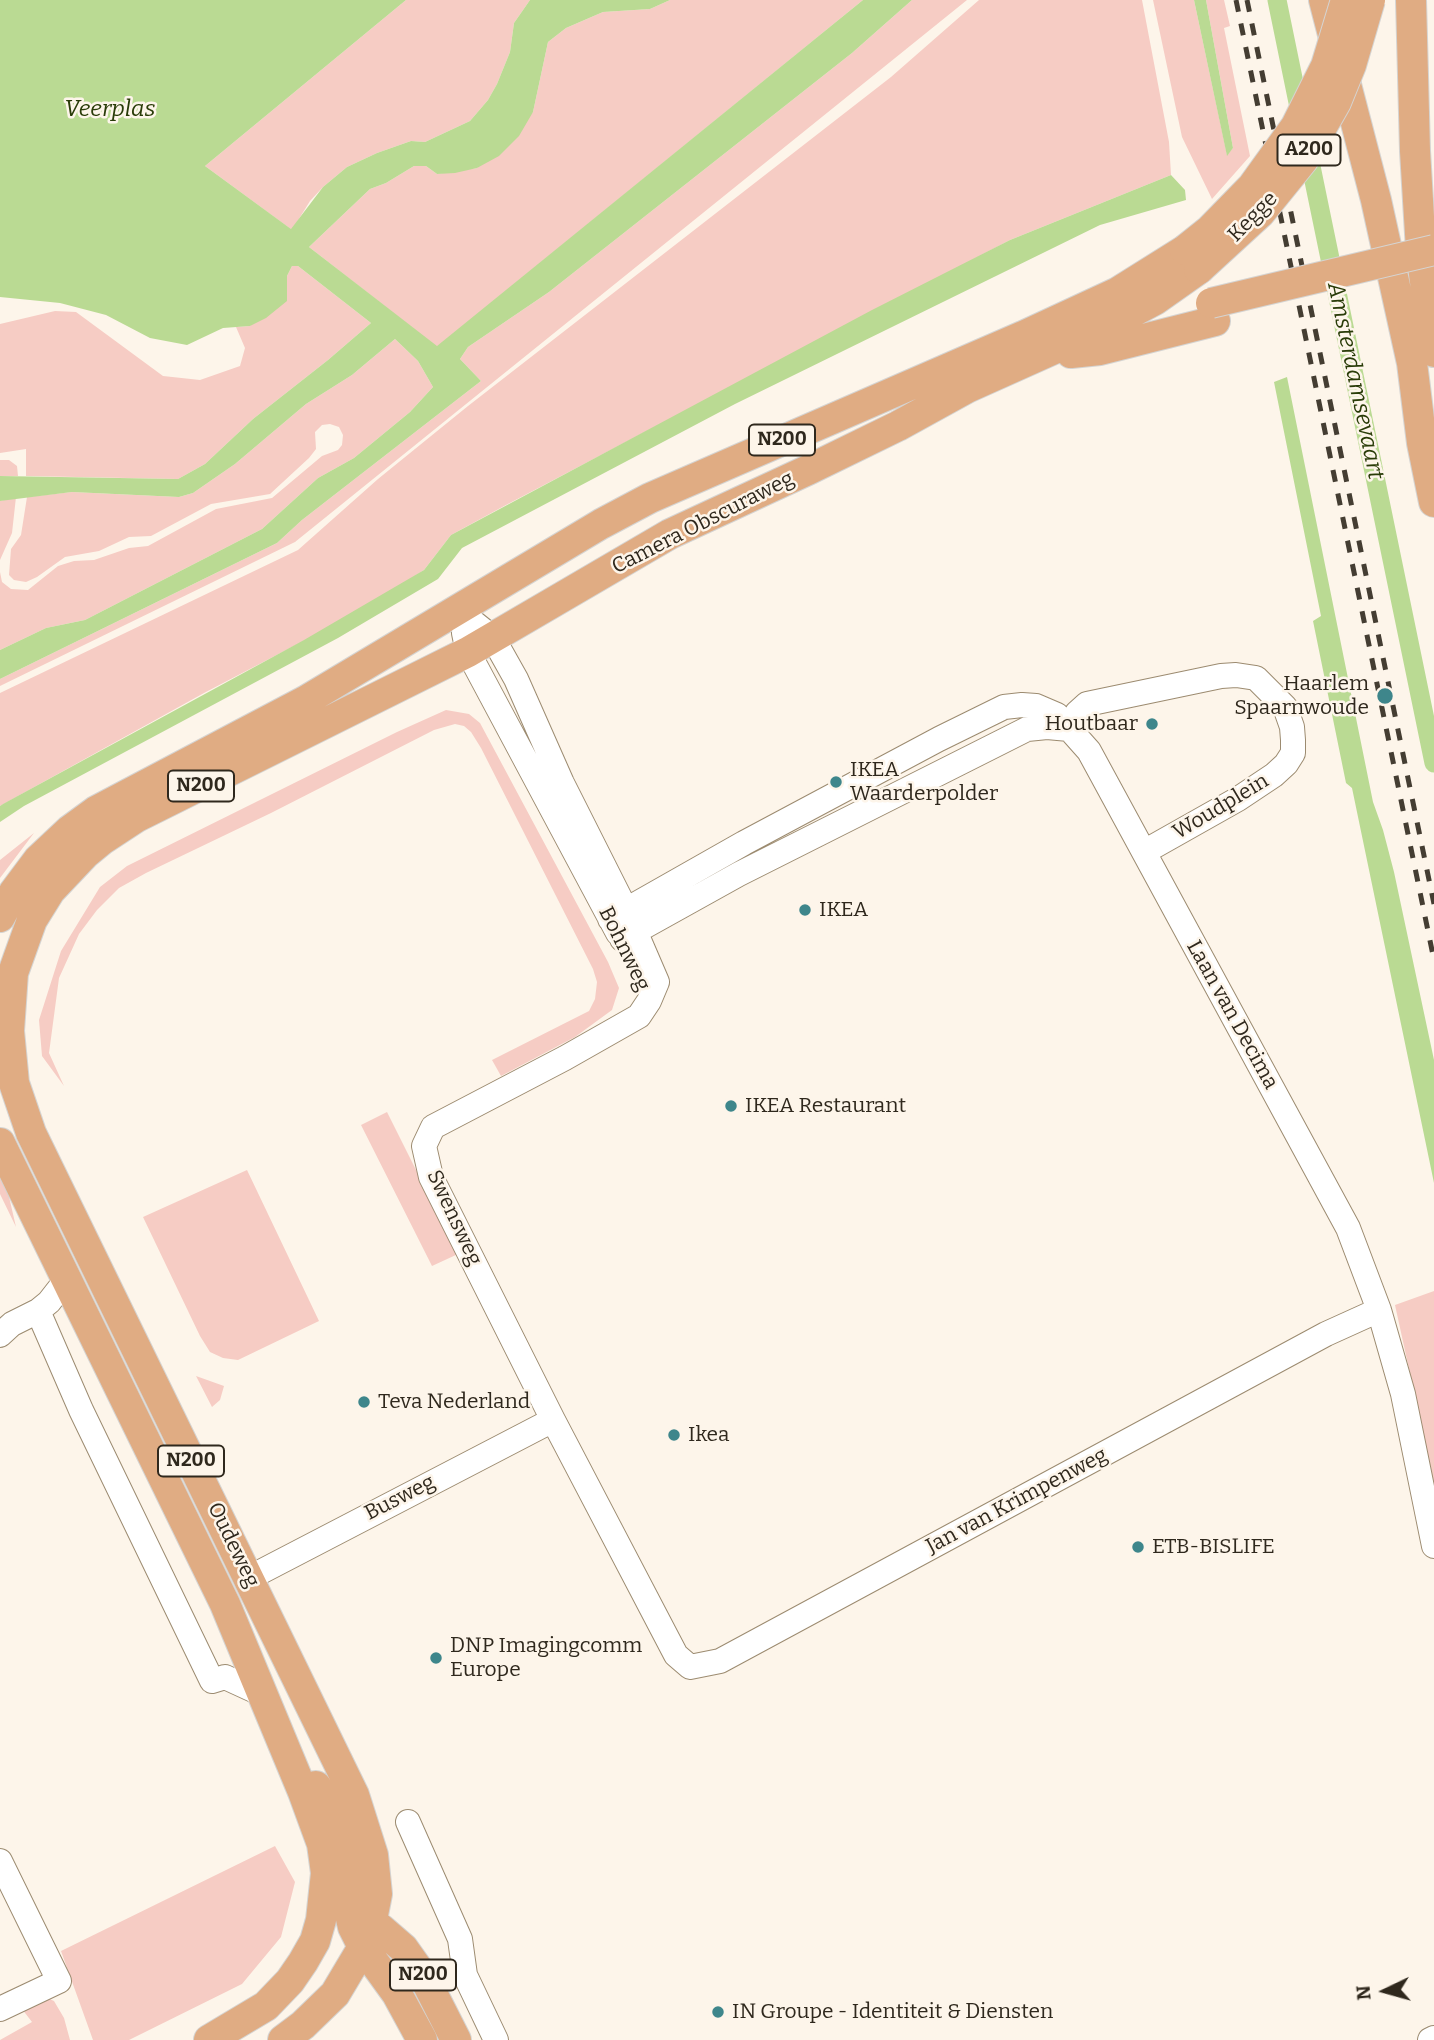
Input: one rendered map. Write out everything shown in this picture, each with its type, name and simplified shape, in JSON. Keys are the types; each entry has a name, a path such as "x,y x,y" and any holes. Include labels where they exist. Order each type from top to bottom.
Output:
{"main road":[{"name":"A200","path":"1324,0 1376,200 1412,363 1422,443 1434,502"},
{"name":"Kegge","path":"1046,353 1155,300 1192,260 1210,230 1252,187 1296,126 1326,66 1346,0"},
{"name":"Kegge","path":"1118,292 1151,273 1192,260 1261,213 1303,160 1331,112 1361,35 1370,0"},
{"path":"1411,0 1421,250 1434,352"},
{"name":"Camera Obscuraweg","path":"5,996 20,948 36,913 50,891 102,840 137,817 480,645 670,534 898,426 967,388 1046,353 1090,352 1213,312 1434,250"},
{"name":"Camera Obscuraweg","path":"0,916 38,860 89,816 184,763 305,701 650,498 1118,292 1213,312 1434,267"},
{"name":"Oudeweg","path":"5,996 14,1083 31,1133 249,1577 361,1814 373,1854 377,1894 363,1933"},
{"name":"Oudeweg","path":"0,1143 225,1604 322,1844 325,1860 324,1898 315,1941 278,1994 244,2021 209,2040"},
{"name":"Oudeweg","path":"291,1765 320,1791 338,1825 347,1859 349,1910 422,2040"},
{"path":"315,1941 363,1933"},
{"path":"283,2040 335,1994 363,1933"},
{"name":"N200","path":"363,1933 390,1935 415,1962 456,2040"}],"street":[{"name":"Bohnweg","path":"458,610 480,645 623,925"},
{"name":"Bohnweg","path":"480,645 516,679 562,783 609,877 649,1001"},
{"name":"Woudplein","path":"1069,729 1077,713 1087,704 1201,679 1236,675 1256,678 1284,707 1292,727 1293,753 1278,772 1144,852"},
{"name":"Laan van Decima","path":"623,925 671,885 752,838 1004,707 1036,706 1057,715 1089,751 1348,1228 1379,1310"},
{"path":"623,925 738,874 1027,729 1069,729"},
{"name":"Laan van Decima","path":"609,877 635,888 651,890 671,885"},
{"name":"Swensweg","path":"553,1420 431,1177 424,1146 433,1127 639,1016 649,1001"},
{"path":"67,1279 49,1302 41,1319 81,1410 212,1681 225,1677 262,1694"},
{"path":"1379,1310 1403,1394 1434,1546"},
{"name":"Jan van Krimpenweg","path":"553,1420 676,1655 690,1667 720,1661 1326,1334 1379,1310"},
{"path":"1,1334 12,1324 41,1319"},
{"name":"Busweg","path":"249,1577 553,1420"},
{"path":"408,1822 460,1939 465,1975 496,2040"},
{"path":"0,1861 59,1982 0,2009"}],"shaded area":[{"path":"406,0 530,0 514,23 510,52 497,84 488,100 470,121 425,142 411,141 347,167 310,201 292,230 205,166"},
{"path":"670,0 863,0 437,347 309,247 370,189 414,166 426,166 437,174 477,168 533,112 548,42 566,28 603,12 650,9"},
{"path":"912,0 967,0 295,542 0,686 0,679 277,543 302,520 481,381 460,359 468,347 549,292 852,53"},
{"path":"979,0 1142,0 1169,142 1171,175 1010,240 506,505 451,535 424,570 357,613 204,693 0,806 0,693 298,550 378,479 468,406 891,77"},
{"path":"1153,0 1194,0 1227,155 1233,148 1206,0 1224,0 1230,26 1224,28 1250,156 1212,199 1182,137"},
{"path":"292,266 298,266 371,323 253,419 205,464 178,479 26,476 26,449 0,453 0,324 55,311 76,312 163,376 200,380 240,366 245,348 236,327 250,326"},
{"path":"395,339 418,361 433,387 410,412 354,458 318,478 262,529 85,620 46,628 0,650 0,572 2,582 11,589 28,590 58,566 74,561 94,560 129,548 148,546 216,509 272,498 322,456 338,450 342,445 343,435 339,427 322,425 315,432 316,449 270,494 211,504 151,536 129,537 99,551 65,557 26,582 14,580 9,575 11,549 21,535 27,497 72,492 179,497 193,493 235,464 306,404 352,375"},
{"path":"0,460 9,460 17,466 18,476 0,476"},
{"path":"16,497 12,533 0,560 0,501"},
{"path":"446,710 469,714 480,723 608,962 619,988 612,1010 575,1037 501,1076 492,1060 589,1011 595,999 597,982 593,969 481,748 471,732 464,726 455,724 434,730 119,888 97,910 79,934 59,978 49,1053 64,1086 42,1056 39,1020 61,951 100,887 127,866"},
{"path":"34,833 0,878 0,860"},
{"path":"387,1112 458,1254 432,1266 361,1125"},
{"path":"247,1170 319,1321 238,1360 223,1358 210,1352 143,1217"},
{"path":"0,1173 7,1188 16,1227 0,1194"},
{"path":"1434,1291 1434,1483 1395,1305"},
{"path":"196,1376 224,1386 220,1400 212,1407"},
{"path":"275,1846 295,1882 281,1937 242,1984 129,2040 93,2040 61,1951"},
{"path":"45,1997 54,2001 64,2018 70,2040 0,2040 32,2022 22,2009"}],"water":[{"name":"Veerplas","path":"0,0 406,0 205,166 291,229 323,187 347,167 411,141 425,142 470,121 488,100 497,84 510,52 514,23 530,0 670,0 650,9 603,12 566,28 548,42 533,112 519,136 499,156 477,168 455,173 437,174 426,166 414,166 370,189 309,247 437,346 863,0 912,0 852,53 549,292 468,347 460,359 481,381 302,520 277,543 0,679 0,650 46,628 85,620 262,529 318,478 354,458 410,412 433,387 418,361 395,339 352,375 306,404 235,464 193,493 179,497 72,492 0,501 0,476 178,479 205,464 253,419 371,323 298,266 292,266 287,276 287,301 266,318 250,326 223,328 187,345 150,338 106,315 60,303 0,297"},
{"path":"1194,0 1206,0 1233,148 1227,156"},
{"path":"1171,175 1185,190 1186,200 1100,225 735,404 462,548 438,579 338,638 24,806 0,822 0,806 3,804 304,640 424,570 451,535 872,310 1010,240"},
{"path":"1287,377 1373,802 1394,872 1434,1060 1434,1183 1352,788 1346,783 1313,621 1321,616 1274,382"}],"waterway":[{"name":"Amsterdamsevaart","path":"1277,0 1301,117"},
{"name":"Amsterdamsevaart","path":"1307,147 1434,763"}],"railway":[{"path":"1236,0 1434,960"},
{"path":"1247,0 1434,904"}],"place":[{"name":"Haarlem Spaarnwoude","path":"1385,696"},
{"name":"Houtbaar","path":"1152,724"},
{"name":"IKEA Waarderpolder","path":"836,782"},
{"name":"IKEA","path":"805,910"},
{"name":"IKEA Restaurant","path":"731,1106"},
{"name":"Teva Nederland","path":"364,1402"},
{"name":"Ikea","path":"674,1435"},
{"name":"ETB-BISLIFE","path":"1138,1547"},
{"name":"DNP Imagingcomm Europe","path":"436,1658"},
{"name":"IN Groupe - Identiteit & Diensten","path":"718,2012"}]}
